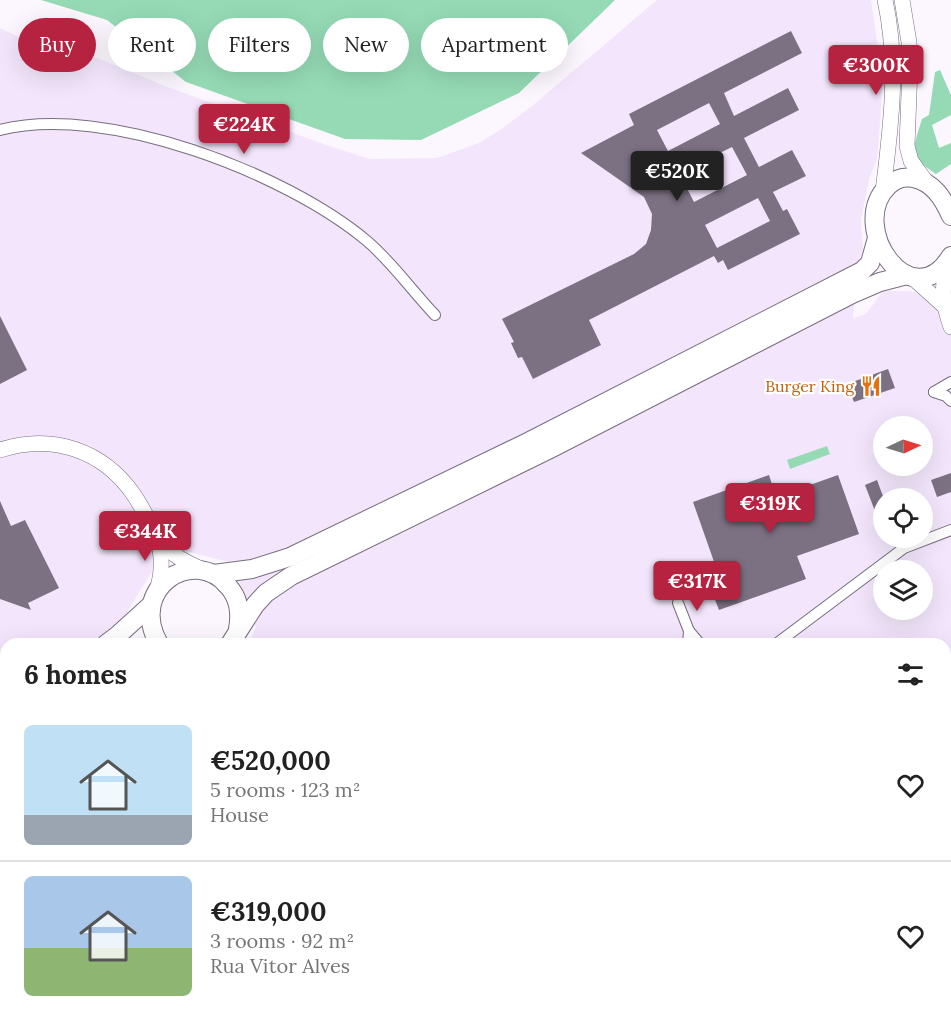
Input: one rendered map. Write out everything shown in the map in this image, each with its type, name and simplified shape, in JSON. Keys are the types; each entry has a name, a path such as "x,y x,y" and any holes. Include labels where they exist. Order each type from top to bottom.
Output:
{"main road":[{"path":"114,638 154,597 166,580 178,573 192,570 209,573 252,569 290,557 530,441 862,271 870,263 877,238 875,212 883,191 891,183 904,177 927,183 941,196 949,210"},
{"path":"877,238 889,262 910,277"},
{"path":"234,638 255,605 266,593 291,576 552,448 852,294 880,282 910,277 919,279 934,274 949,259"},
{"path":"209,573 224,581 238,602 239,621 233,638"},
{"path":"154,597 150,618 156,638"}],"street":[{"path":"883,191 893,88 891,37 885,0"},
{"path":"902,0 909,42 910,67 907,146 911,161 927,183"},
{"path":"0,130 52,124 113,129 162,140 238,168 307,201 355,232 389,264 435,315"},
{"path":"949,259 942,289 943,305 951,327"},
{"path":"910,277 943,305"},
{"path":"951,382 934,393 946,396 951,401"},
{"path":"0,450 15,445 41,443 74,448 89,454 112,469 126,485 157,535 177,557 209,573"},
{"path":"785,638 904,548 951,530"},
{"path":"154,597 162,574 161,552 157,535"},
{"path":"678,603 689,631 695,638"},
{"path":"688,638 689,631"}],"shaded area":[{"path":"657,0 871,0 883,69 880,123 877,159 869,179 861,220 863,250 857,265 853,318 866,314 883,291 910,291 922,295 926,301 951,280 951,638 251,638 256,627 232,563 186,551 151,573 126,614 105,634 97,638 0,638 0,28 18,37 18,72 96,72 96,57 108,62 108,72 131,72 326,145 370,159 437,158 479,143 532,106"}],"green space":[{"path":"41,0 615,0 568,46 568,18 421,18 421,72 541,72 519,93 421,140 345,139 186,82 173,72 196,72 196,18 108,18 107,20"},
{"path":"940,70 951,95 951,115 932,125 939,148 951,143 951,164 936,174 920,162 916,156 915,145 922,119 929,115 935,72"},
{"path":"827,446 830,454 790,469 787,460"}],"building":[{"path":"791,31 802,53 724,93 734,116 788,88 799,110 744,138 759,167 792,150 806,176 773,192 783,211 787,209 800,234 728,270 723,260 718,263 714,256 589,320 601,345 533,379 522,357 518,358 511,343 514,342 502,319 634,254 646,244 651,230 652,214 644,197 581,153 634,125 629,114","holes":["709,103 720,124 668,151 657,130","732,147 747,175 694,202 679,173","758,198 770,221 717,248 705,225"]},
{"path":"0,316 27,370 0,384"},
{"name":"Burger King","path":"888,369 895,388 854,402 847,384"},
{"path":"951,473 951,492 937,497 931,480"},
{"path":"769,475 776,497 838,475 859,534 797,556 806,579 719,610 714,597 725,593 693,502"},
{"path":"877,480 880,488 873,488 873,506 865,485"},
{"path":"0,501 11,526 25,520 59,588 28,603 31,610 0,599"}],"place":[{"name":"Burger King","path":"871,386"}]}
